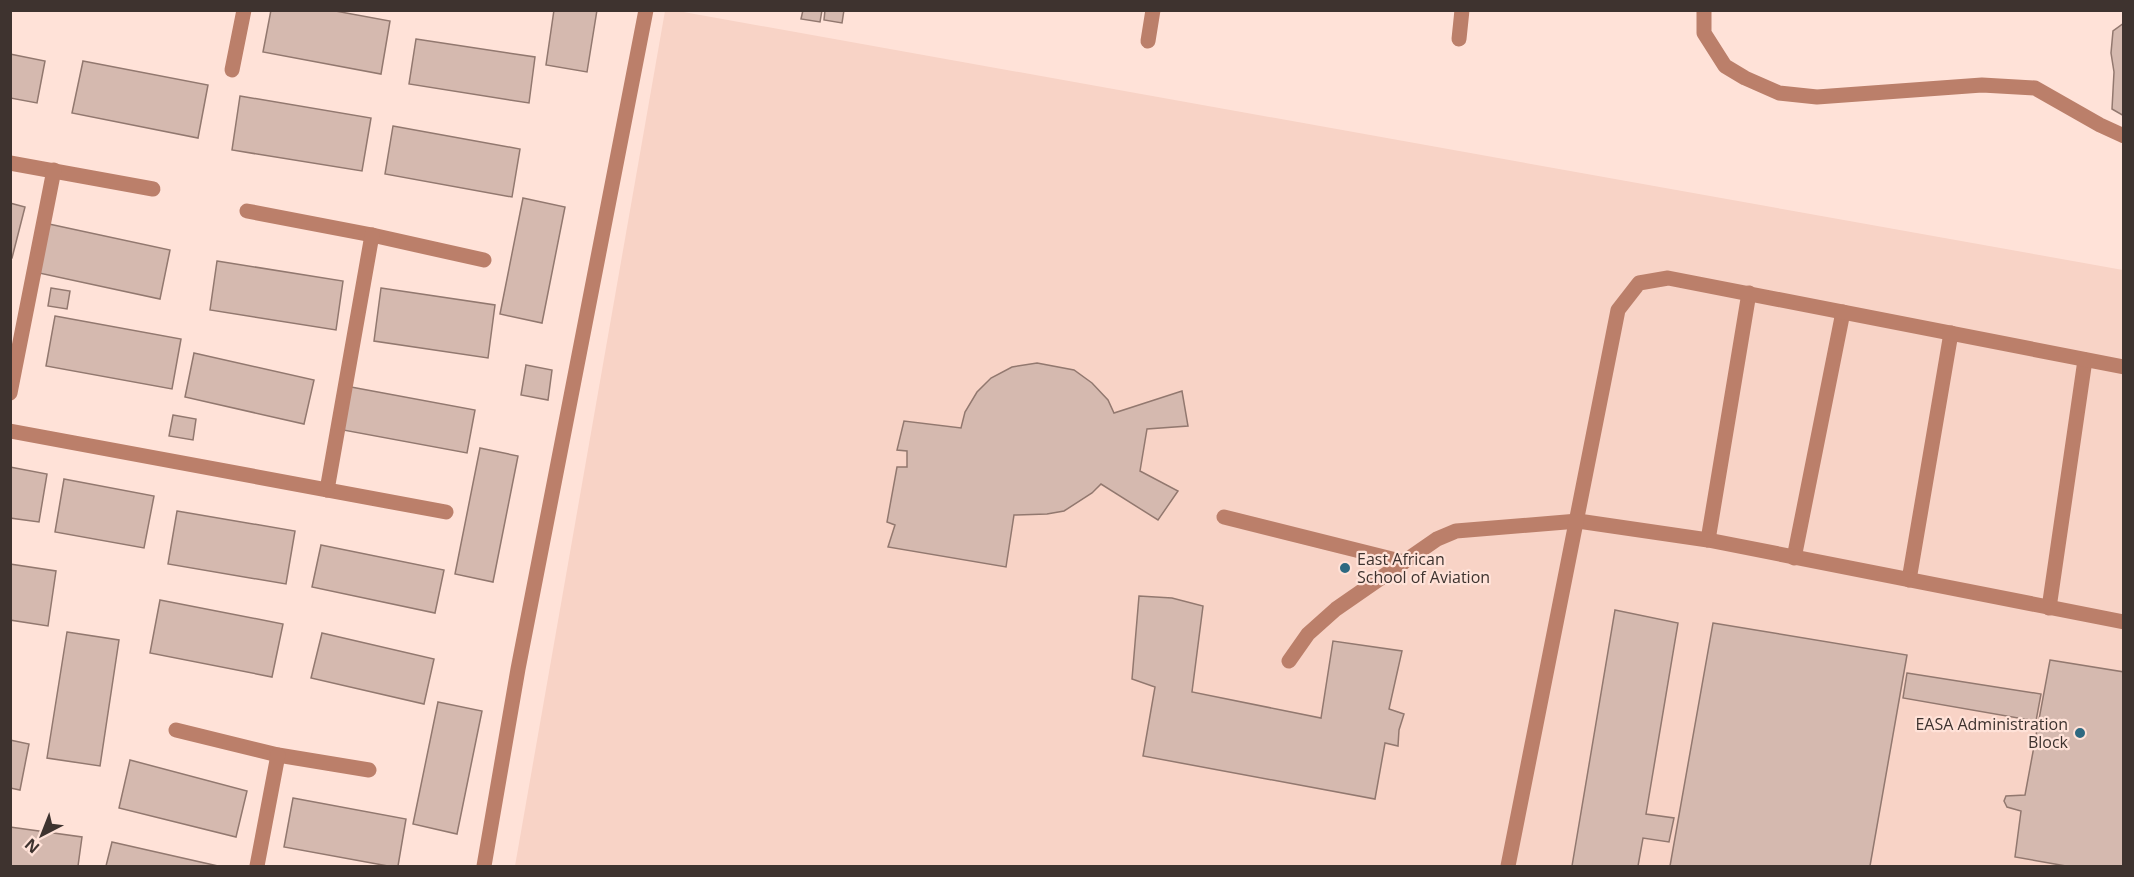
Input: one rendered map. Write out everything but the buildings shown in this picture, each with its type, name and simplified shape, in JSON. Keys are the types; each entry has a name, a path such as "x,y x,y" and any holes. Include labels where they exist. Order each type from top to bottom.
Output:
{"street":[{"path":"232,70 244,10"},
{"path":"484,867 518,669 646,10"},
{"path":"1148,41 1153,10"},
{"path":"1459,39 1462,10"},
{"path":"1704,10 1704,33 1725,66 1744,78 1779,93 1817,97 1982,85 2035,88 2124,136"},
{"path":"10,163 153,189"},
{"path":"10,393 54,170"},
{"path":"247,211 372,235 484,260"},
{"path":"327,490 372,235"},
{"path":"1508,867 1618,310 1639,283 1668,278 2124,367"},
{"path":"1708,540 1749,293"},
{"path":"1794,558 1843,312"},
{"path":"1909,580 1951,333"},
{"path":"2049,608 2085,360"},
{"path":"10,431 446,512"},
{"path":"1224,517 1404,562"},
{"path":"1289,661 1308,634 1336,609 1437,539 1456,531 1578,521 1708,540 2124,622"},
{"path":"176,730 278,755 369,770"},
{"path":"257,867 278,755"}],"shaded area":[{"name":"East African School of Aviation","path":"665,11 678,11 2123,270 2123,866 515,866"}],"place":[{"name":"East African School of Aviation","path":"1345,568"},
{"name":"EASA Administration Block","path":"2080,733"}]}
